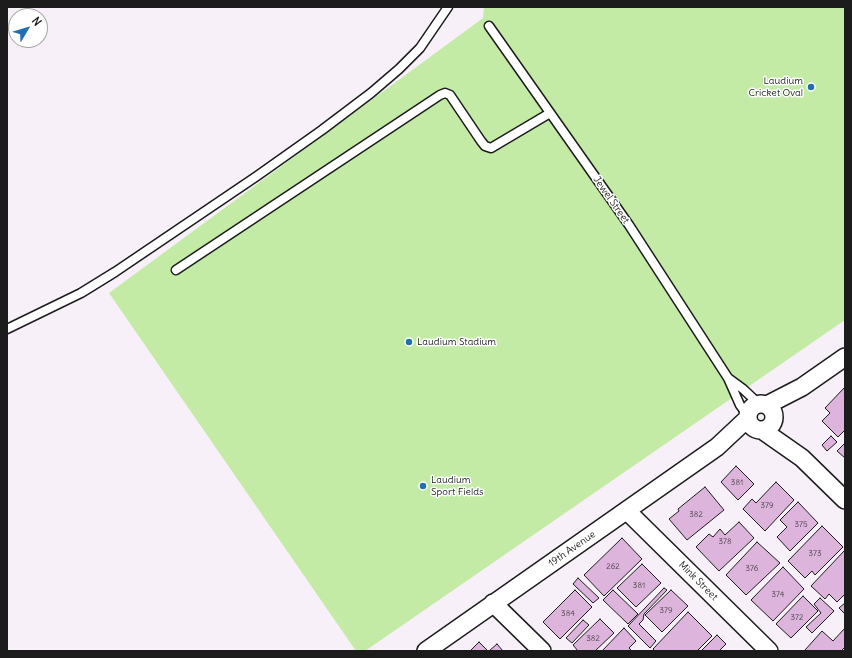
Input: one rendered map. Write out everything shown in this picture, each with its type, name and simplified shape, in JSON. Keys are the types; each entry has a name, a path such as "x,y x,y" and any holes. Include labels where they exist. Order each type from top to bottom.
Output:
{"street":[{"name":"19th Avenue","path":"426,651 845,358"},
{"name":"Jewel Street","path":"761,418 845,500"},
{"name":"Mink Street","path":"627,511 769,651"},
{"path":"493,603 542,651"}],"lane":[{"path":"7,329 81,293 115,272 322,130 371,93 399,69 420,48 448,7"},
{"name":"Jewel Street","path":"489,26 629,225 728,378 740,405 761,418"},
{"path":"176,270 440,95 445,93 450,95 481,141 486,146 491,148 550,113"},
{"name":"Jewel Street","path":"728,378 743,389 761,418"}],"green space":[{"name":"Laudium Stadium","path":"484,7 845,7 845,320 365,651 356,651 109,293 483,18"}],"building":[{"path":"845,387 845,430 838,437 822,421 830,413 825,408"},
{"path":"831,436 837,442 827,451 822,445"},
{"path":"845,443 845,458 837,451"},
{"path":"736,466 754,484 738,500 721,482"},
{"path":"776,482 794,500 765,531 743,509 752,499 756,503"},
{"path":"705,487 724,510 687,540 669,519 679,511 678,509"},
{"path":"798,502 818,523 790,551 777,537 787,527 780,520"},
{"path":"739,522 754,538 719,571 696,547 709,534 713,537 720,529 725,535"},
{"path":"822,526 843,547 815,575 812,571 805,578 788,561"},
{"path":"622,538 642,559 604,596 584,575"},
{"path":"757,542 780,563 746,595 726,575"},
{"path":"845,550 845,594 837,602 829,594 825,599 811,586"},
{"path":"642,564 661,583 636,607 617,588"},
{"path":"783,567 804,589 773,621 751,600"},
{"path":"578,578 599,598 593,603 573,584"},
{"path":"664,588 667,590 644,614 643,620 639,624 656,641 650,648 628,626"},
{"path":"575,590 592,607 560,639 543,622"},
{"path":"613,590 638,614 628,624 603,600"},
{"path":"671,590 688,606 662,632 645,615"},
{"path":"803,596 818,611 791,638 776,624"},
{"path":"820,598 834,611 812,633 806,627 821,613 814,604"},
{"path":"845,603 845,614 839,608"},
{"path":"688,612 712,636 697,651 655,651 653,649"},
{"path":"600,619 614,633 595,651 578,651 573,645"},
{"path":"583,620 589,625 572,643 566,638"},
{"path":"624,628 636,641 629,648 632,651 602,651"},
{"path":"845,628 845,647 841,651 805,650 822,631 833,641"},
{"path":"717,635 726,644 719,651 701,651"},
{"path":"479,642 488,651 470,651"},
{"path":"497,644 503,651 489,651"}],"place":[{"name":"Laudium Cricket Oval","path":"811,87"},
{"name":"Laudium Stadium","path":"409,342"},
{"name":"Laudium Sport Fields","path":"423,486"}]}
